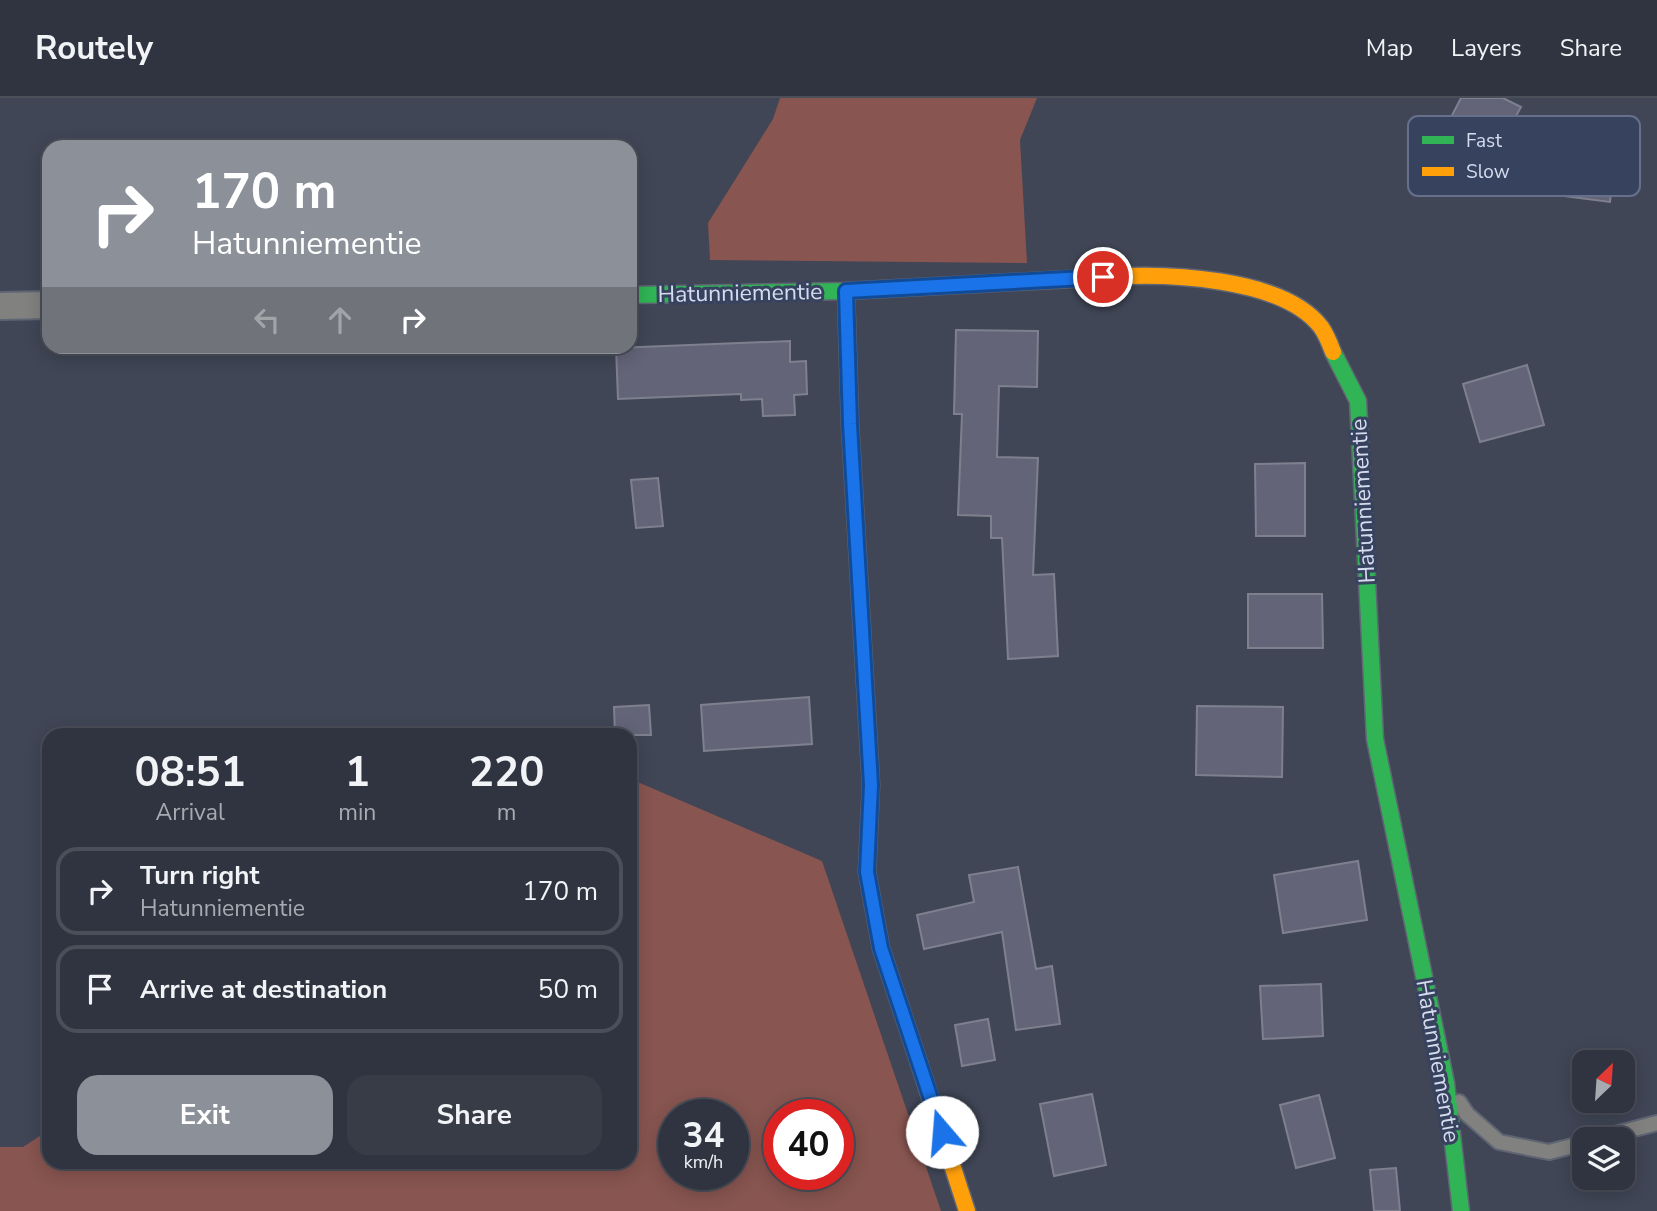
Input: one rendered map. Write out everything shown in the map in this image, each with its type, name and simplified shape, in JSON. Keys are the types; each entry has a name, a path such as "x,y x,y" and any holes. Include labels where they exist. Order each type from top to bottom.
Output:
{"street":[{"name":"Hatunniementie","path":"637,295 846,291 1154,274 1246,286 1294,305 1321,327 1358,401 1375,739 1446,1083 1461,1211"},
{"path":"846,291 850,424 871,785 867,872 881,948 967,1211"},
{"path":"0,306 42,305"}],"lane":[{"path":"1446,1083 1467,1114 1499,1142 1549,1152 1572,1146"},
{"path":"1635,1129 1657,1123"}],"shaded area":[{"path":"780,98 1037,98 1020,140 1027,263 710,260 708,223 773,119"},
{"path":"640,783 822,861 941,1211 0,1211 0,1147 23,1147 42,1135 42,1169 637,1169 637,784"}],"building":[{"path":"1461,98 1503,98 1521,107 1516,116 1452,116"},
{"path":"1563,196 1611,196 1610,202"},
{"path":"956,330 1038,331 1037,387 999,386 997,457 1038,458 1033,575 1054,574 1058,656 1008,659 1002,538 991,538 991,516 958,515 962,414 954,414"},
{"path":"790,341 790,362 806,361 807,394 794,395 795,415 763,416 762,399 741,400 741,394 618,399 616,354 637,354 637,347"},
{"path":"1527,365 1544,425 1480,442 1463,384"},
{"path":"1305,463 1305,536 1256,536 1255,464"},
{"path":"658,478 663,526 636,528 631,480"},
{"path":"1248,594 1322,594 1323,648 1248,648"},
{"path":"809,697 812,744 704,751 701,705"},
{"path":"649,705 651,735 637,735 637,728 615,728 614,707"},
{"path":"1197,706 1283,707 1282,777 1196,775"},
{"path":"1358,861 1367,920 1283,933 1274,875"},
{"path":"1018,867 1036,969 1052,966 1060,1024 1016,1030 1002,932 924,949 917,915 974,902 969,875"},
{"path":"1321,984 1323,1036 1263,1039 1260,986"},
{"path":"988,1019 995,1060 962,1066 955,1025"},
{"path":"1092,1094 1106,1165 1054,1176 1040,1104"},
{"path":"1319,1095 1335,1158 1296,1168 1280,1105"},
{"path":"1396,1168 1400,1211 1374,1211 1370,1170"}],"traffic: fast":[{"path":"637,295 846,291 1108,277"},
{"path":"846,291 850,424 871,785 867,872 881,948 919,1063"},
{"path":"1333,352 1358,401 1375,739 1446,1083 1461,1211"}],"traffic: slow":[{"path":"1108,277 1190,278 1252,288 1303,310 1321,327 1333,352"},
{"path":"919,1063 967,1211"}],"route":[{"path":"942,1132 881,948 867,872 871,785 850,424 846,291 1103,277"}]}
